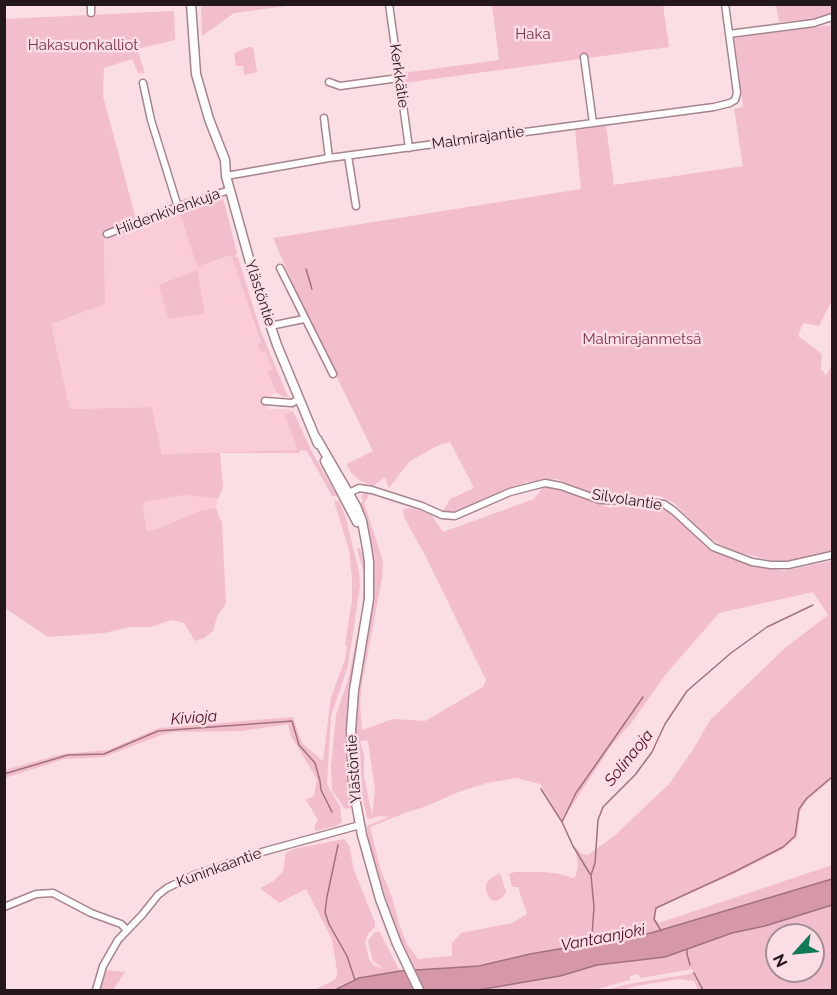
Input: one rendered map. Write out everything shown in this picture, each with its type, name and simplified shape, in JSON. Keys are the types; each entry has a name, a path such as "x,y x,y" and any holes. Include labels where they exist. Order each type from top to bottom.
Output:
{"main road":[{"name":"Ylästöntie","path":"191,4 195,64 214,147 226,176 255,280 270,326 325,462 346,494 365,538 369,562 369,599 354,690 351,730 352,778 360,825 380,898 405,962 419,990"}],"street":[{"path":"91,4 92,13"},
{"name":"Kerkkätie","path":"389,4 409,148"},
{"path":"725,4 729,34 814,23 832,17"},
{"name":"Malmirajantie","path":"226,176 329,158 730,103 735,100 737,93 729,34"},
{"path":"584,57 592,123"},
{"path":"329,82 340,86 399,78"},
{"path":"143,83 151,120 177,207"},
{"path":"324,118 329,158"},
{"path":"348,156 356,206"},
{"name":"Hiidenkivenkuja","path":"107,234 177,207 230,190"},
{"path":"280,268 333,374"},
{"path":"270,326 304,319"},
{"path":"265,401 292,403 300,399"},
{"name":"Silvolantie","path":"346,494 359,488 372,490 442,515 455,516 510,492 545,483 561,486 600,500 664,504 713,547 752,562 788,565 832,555"},
{"name":"Kuninkaantie","path":"96,990 103,966 126,929 142,915 158,895 177,882 262,852 360,825"},
{"path":"4,908 36,894 53,893 91,913 121,924 126,929"}],"shaded area":[{"path":"179,211 197,267 231,255 261,344 258,345 265,351 272,369 267,371 276,392 265,400 268,409 290,409 307,450 162,454 152,407 70,409 51,324 105,304 104,230 136,219 138,226"},
{"path":"184,495 218,499 216,508 203,510 147,531 143,509 145,502"},
{"path":"832,879 832,905 775,923 765,923 765,926 732,933 665,957 597,965 560,976 478,990 335,990 359,978 400,971 479,966 530,954 651,933"}],"green space":[{"path":"205,4 294,5 234,13 202,36 201,7"},
{"name":"Haka","path":"492,5 663,5 669,47 404,83 403,73 499,60"},
{"path":"776,5 832,5 832,14 820,18 779,22"},
{"name":"Hakasuonkalliot","path":"174,11 175,40 137,49 145,73 138,73 132,59 104,68 103,96 136,219 104,230 105,304 51,324 70,409 152,407 162,454 298,450 285,415 293,411 311,450 337,496 332,496 307,451 299,450 300,453 220,453 223,487 218,499 184,495 145,502 143,509 147,531 203,510 216,508 222,523 226,603 217,617 213,631 195,641 184,623 171,620 150,627 130,627 104,633 48,637 5,608 4,19"},
{"name":"Malmirajanmetsä","path":"832,25 832,300 819,326 803,323 798,336 822,354 821,369 826,375 832,365 832,551 793,560 773,561 742,553 721,545 704,534 674,503 660,496 599,496 557,479 527,482 465,510 442,513 450,499 474,488 450,442 439,445 410,461 389,488 385,477 373,486 361,481 351,473 347,464 373,451 306,314 273,238 581,189 575,130 606,126 614,185 743,166 734,109 743,107 734,38"},
{"path":"253,47 257,72 244,75 243,66 236,66 234,53"},
{"path":"216,197 223,198 237,253 235,254 238,257 261,332 288,397 276,392 267,371 272,369 265,351 261,352 258,345 261,343 231,255 197,267 179,211"},
{"path":"197,270 205,314 168,319 159,285"},
{"path":"551,487 610,508 634,505 657,507 670,511 699,540 717,553 747,564 783,571 832,561 832,779 805,802 800,812 797,837 783,849 734,874 656,908 655,919 659,923 832,865 832,879 651,933 530,954 479,966 415,970 398,935 373,859 366,826 389,817 367,818 361,790 360,755 357,754 354,741 359,679 374,584 371,546 358,507 363,501 361,495 369,492 364,503 383,561 382,578 362,684 360,704 362,730 393,719 425,721 483,687 486,680 404,517 403,509 411,508 431,514 443,532 534,499 542,488","holes":["813,592 828,615 785,648 710,720 669,784 614,836 588,855 582,854 575,847 578,865 573,878 544,872 509,874 512,887 518,887 527,914 512,923 461,933 452,943 452,956 418,959 407,944 399,924 392,897 381,871 370,827 461,791 487,783 516,778 540,784 562,821 611,746 632,722 666,674 719,613","368,741 375,790 372,815 364,777 364,755 360,742"]},
{"path":"334,501 339,501 345,515 359,572 360,586 348,666 331,716 327,784 340,807 342,822 336,826 315,831 318,820 306,800 314,796 317,779 291,736 288,724 242,731 173,732 104,757 64,759 5,778 5,770 62,754 108,750 159,728 293,717 302,743 323,761 331,697 345,660 352,601 349,550"},
{"path":"360,548 365,563 367,588 349,701 347,742 351,808 345,809 332,790 331,766 336,715 348,680 363,605 364,574 357,549"},
{"path":"344,839 349,845 354,870 375,922 375,927 368,934 365,942 369,959 373,965 384,969 373,961 368,941 374,933 379,931 400,971 354,979 335,990 314,990 334,980 337,971 332,939 306,889 279,903 260,888 275,880 283,871 286,853 294,849"},
{"path":"500,873 506,892 502,898 496,901 491,900 486,891 486,884"},
{"path":"832,905 832,990 698,990 694,981 679,979 621,990 606,990 690,974 693,972 692,969 641,978 637,974 630,976 630,980 594,990 478,990 560,976 597,965 665,957 732,933 765,926 765,983 825,983 825,923 775,923"},
{"path":"106,970 125,972 113,990 99,990"}],"waterway":[{"path":"306,269 312,289"},
{"name":"Solinaoja","path":"593,944 594,907 591,875 595,863 598,820 603,807 635,775 652,752 665,724 687,691 731,653 767,627 813,605"},
{"path":"562,822 576,793 643,697"},
{"name":"Kivioja","path":"4,774 68,755 104,754 158,731 292,721 299,745 315,763 321,790 332,812"},
{"path":"661,931 654,919 656,908 783,847 795,836 799,809 807,798 832,777"},
{"path":"541,789 590,874"},
{"name":"Kivioja","path":"338,845 325,912 347,956 355,980"},
{"path":"687,949 690,965"},
{"path":"694,973 703,990"}],"water label":[{"name":"Vantaanjoki","path":"603,938"}]}
